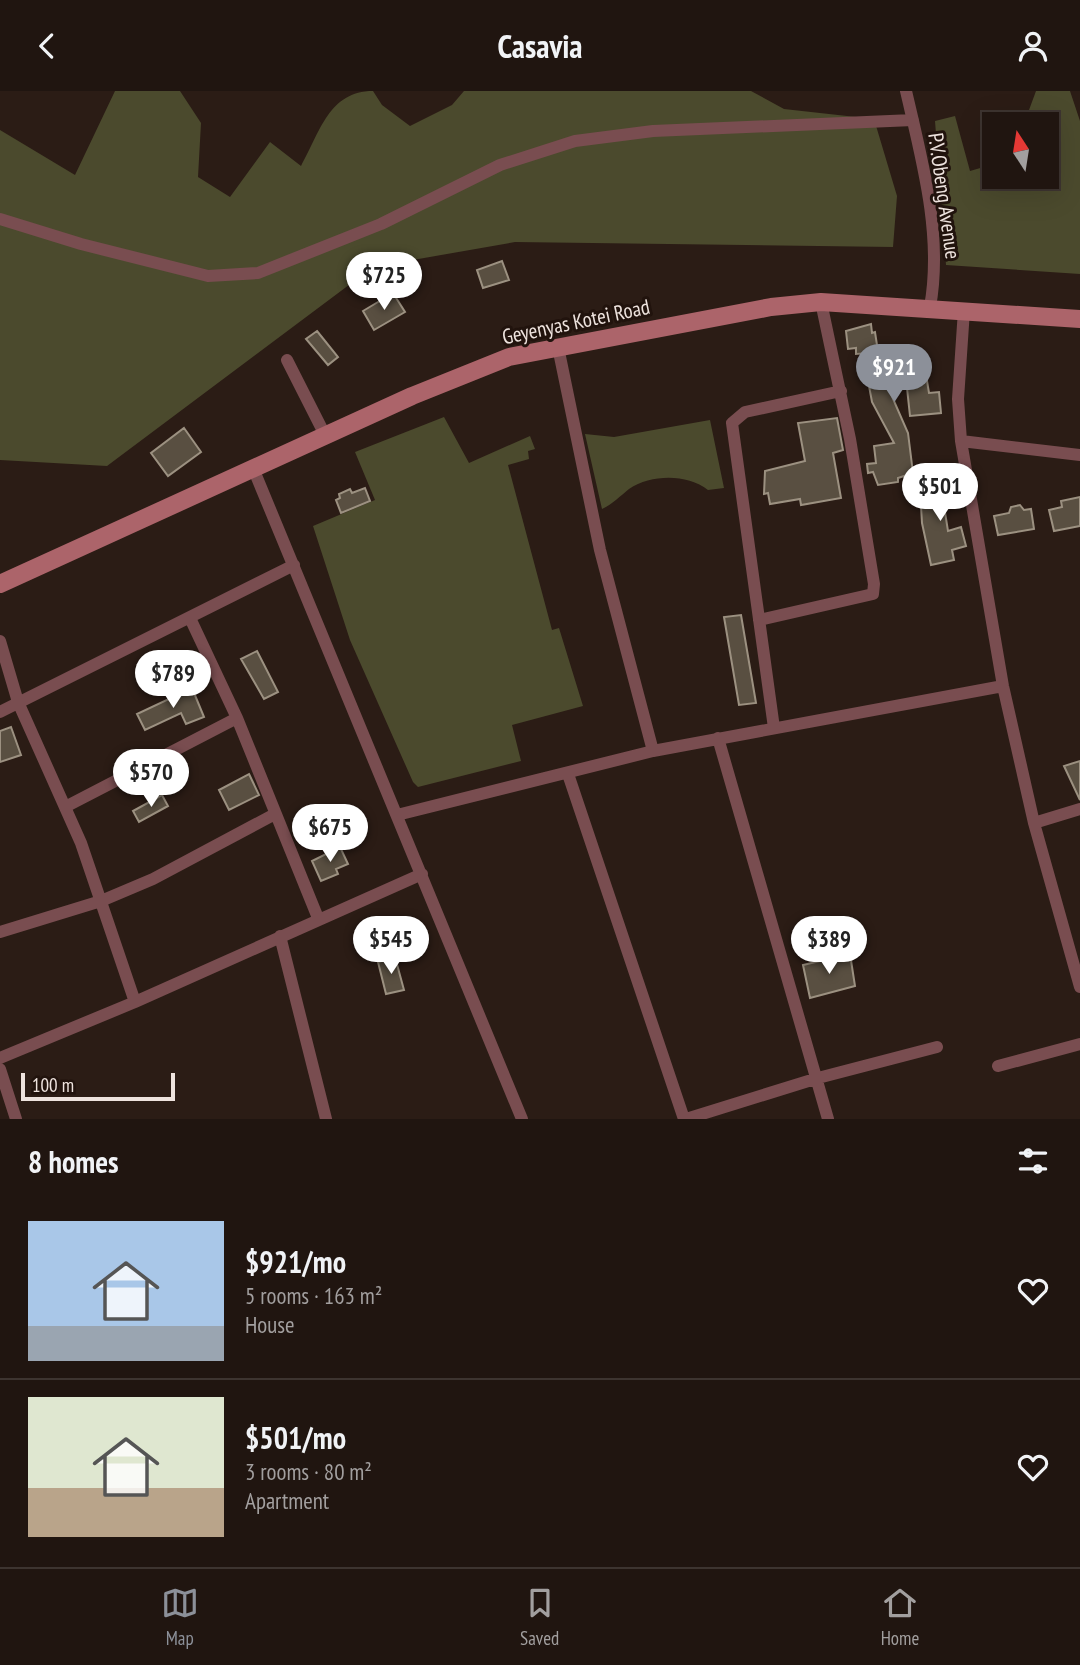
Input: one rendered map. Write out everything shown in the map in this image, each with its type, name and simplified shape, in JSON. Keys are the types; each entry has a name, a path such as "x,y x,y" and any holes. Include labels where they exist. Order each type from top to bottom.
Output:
{"street":[{"name":"P.V.Obeng Avenue","path":"906,91 935,256 930,307"},
{"path":"0,219 81,244 208,276 258,273 381,224 500,165 575,141 653,131 913,120"},
{"path":"759,620 873,594 874,584 841,391 821,302"},
{"name":"Geyenyas Kotei Road","path":"0,584 325,435 509,357 771,307 821,302 930,307 1080,319"},
{"path":"964,310 958,399 961,441 1003,686 1034,823 1080,987"},
{"path":"558,347 600,550 653,751"},
{"path":"287,361 325,435"},
{"path":"774,728 733,423 745,412 841,391"},
{"path":"961,441 1080,455"},
{"path":"253,468 523,1119"},
{"path":"0,712 294,565"},
{"path":"190,618 237,718 318,918"},
{"path":"0,641 18,702 67,807 135,1002"},
{"path":"397,815 653,751 1003,686"},
{"path":"67,807 237,718"},
{"path":"718,738 828,1119"},
{"path":"568,774 685,1119 818,1078 937,1047"},
{"path":"1034,823 1080,809"},
{"path":"0,932 101,901 153,879 275,814"},
{"path":"0,1058 135,1002 318,918 422,874"},
{"path":"280,936 327,1119"},
{"path":"998,1066 1080,1044"},
{"path":"0,1069 16,1119"}],"shaded area":[{"path":"115,91 180,91 201,123 198,177 230,197 270,142 301,166 328,116 346,98 358,93 373,91 382,105 410,126 452,105 464,91 751,91 784,109 874,119 897,196 893,247 515,242 373,267 107,466 0,460 0,130 75,175"},
{"path":"1036,91 1070,91 1080,121 1080,274 946,265 935,121 955,116 970,171 982,168 982,189 1059,189 1059,112 1029,110"},
{"path":"444,417 469,463 530,436 535,449 528,451 529,459 508,465 552,630 559,628 583,706 512,725 521,761 418,787 413,782 350,640 313,526 375,500 355,452"},
{"path":"710,420 724,488 708,490 690,481 659,479 638,484 602,509 585,434 614,437"}],"building":[{"path":"502,261 509,280 483,288 477,270"},
{"path":"393,293 405,312 374,330 363,311"},
{"path":"871,324 879,358 883,357 884,365 923,357 929,393 939,392 941,413 910,416 907,388 890,392 908,433 913,473 898,478 898,482 878,485 873,472 868,473 867,464 876,463 874,446 894,443 872,402 869,386 872,386 870,378 874,377 869,353 856,354 856,348 848,349 846,331"},
{"path":"317,331 338,357 328,365 306,339"},
{"path":"837,418 843,450 833,453 841,498 801,505 800,499 770,504 768,493 764,494 765,471 805,461 798,423"},
{"path":"184,428 201,452 168,476 151,453"},
{"path":"957,480 960,504 944,506 948,531 961,527 966,546 952,550 954,560 931,565 922,523 920,489 943,487"},
{"path":"365,488 370,501 341,513 336,500 340,498 339,494 350,489 352,493"},
{"path":"1080,497 1080,526 1054,531 1049,510 1062,507 1061,501"},
{"path":"1020,505 1024,510 1031,509 1034,529 998,535 994,516 1009,513 1011,507"},
{"path":"741,615 756,703 739,705 724,617"},
{"path":"257,651 278,692 264,699 241,659"},
{"path":"192,688 204,717 186,724 181,713 145,730 137,714"},
{"path":"11,727 21,755 0,762 0,731"},
{"path":"1080,761 1080,800 1064,766"},
{"path":"249,774 259,795 229,810 219,790"},
{"path":"162,795 168,806 139,822 133,811"},
{"path":"340,847 348,864 336,869 338,874 321,881 312,861"},
{"path":"850,954 855,986 810,998 803,965"},
{"path":"395,957 404,990 386,994 378,962"}]}
